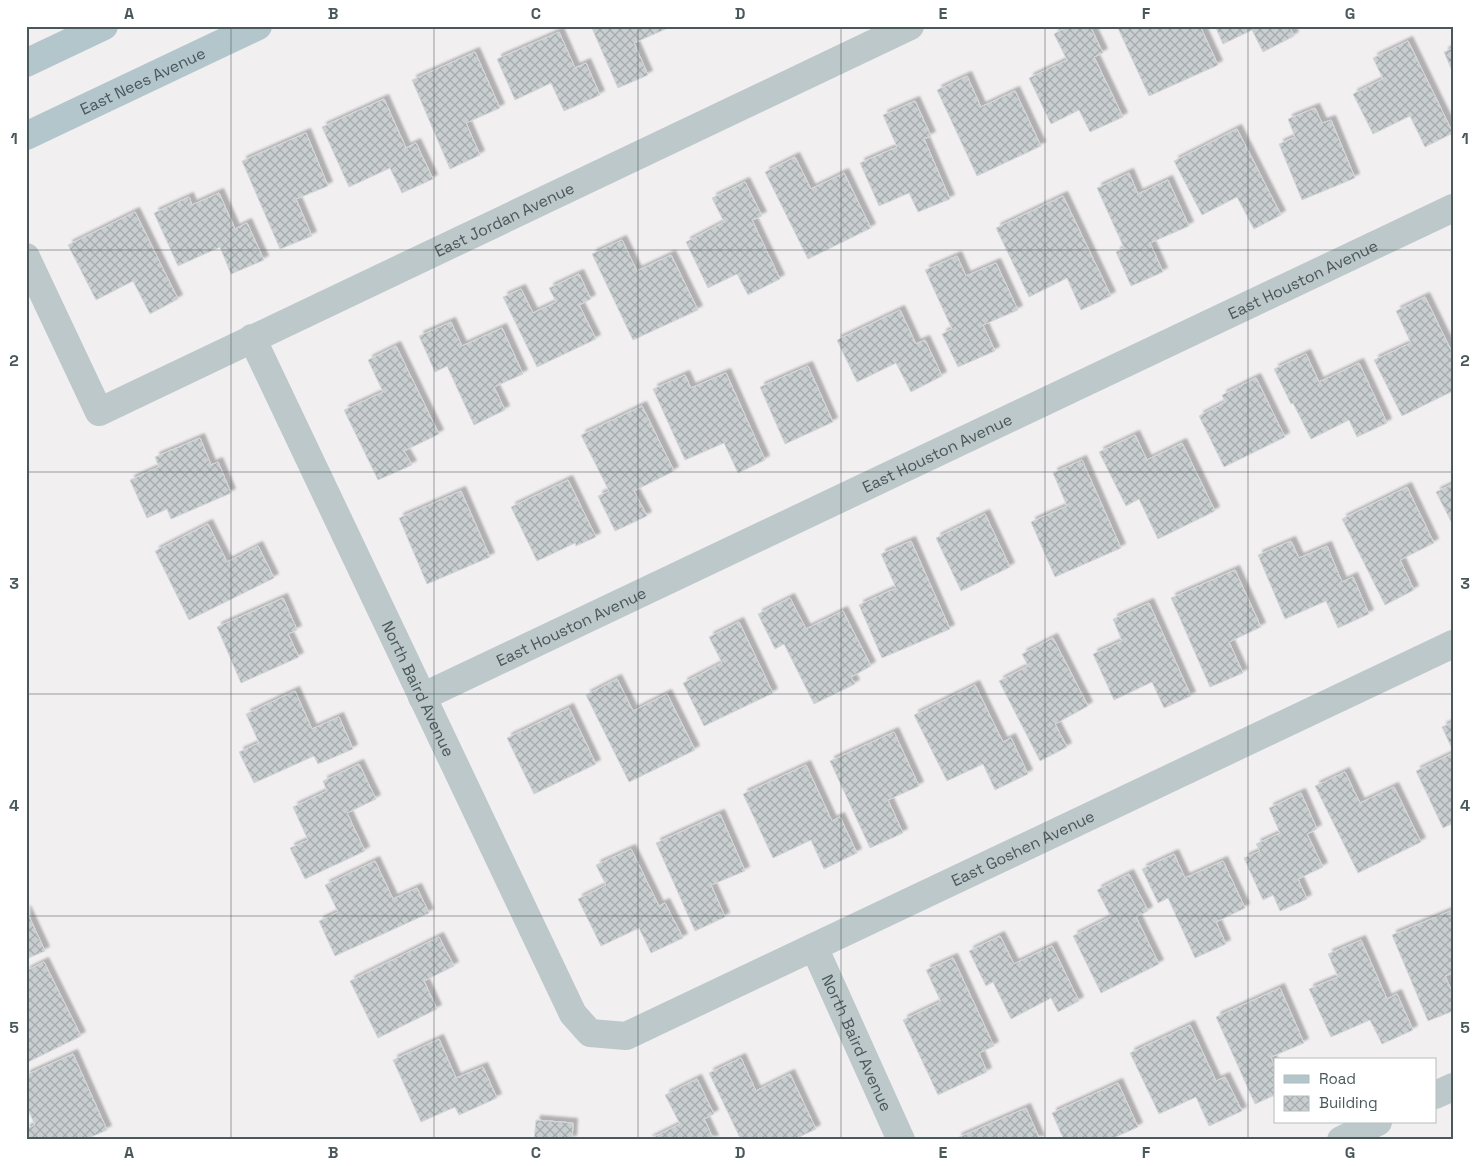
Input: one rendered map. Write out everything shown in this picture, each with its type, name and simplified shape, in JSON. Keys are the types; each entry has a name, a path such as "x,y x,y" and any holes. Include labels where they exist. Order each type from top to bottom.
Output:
{"main road":[{"path":"26,63 104,26"},
{"name":"East Nees Avenue","path":"26,136 258,26"}],"street":[{"name":"East Jordan Avenue","path":"26,257 99,412 910,26"},
{"name":"East Houston Avenue","path":"422,697 1453,208"},
{"name":"North Baird Avenue","path":"252,338 573,1014 590,1033"},
{"name":"East Goshen Avenue","path":"590,1033 626,1036 1453,644"},
{"name":"North Baird Avenue","path":"814,947 901,1140"},
{"path":"1436,1095 1453,1087"},
{"path":"1341,1140 1374,1124"}],"building":[{"path":"591,26 668,26 668,28 634,43 648,75 618,88"},
{"path":"1069,26 1090,26 1103,53 1094,57 1123,117 1090,132 1079,110 1051,124 1029,78 1067,60 1054,34"},
{"path":"1117,26 1200,26 1218,65 1149,96"},
{"path":"1215,26 1289,26 1294,36 1263,52 1252,30 1223,44"},
{"path":"559,32 575,68 586,63 600,95 564,111 551,83 515,100 497,59"},
{"path":"1408,41 1453,133 1425,147 1410,116 1373,134 1353,94 1383,79 1373,58"},
{"path":"1453,48 1453,73 1444,52"},
{"path":"475,52 500,108 466,123 480,155 450,169 412,80"},
{"path":"967,76 981,107 1015,91 1041,146 977,176 937,90"},
{"path":"384,99 406,148 416,143 433,179 402,193 390,168 349,187 322,127"},
{"path":"915,101 931,136 924,139 950,199 918,212 909,193 879,206 860,163 897,147 883,115"},
{"path":"1315,108 1322,123 1331,120 1355,178 1302,200 1279,144 1295,137 1288,119"},
{"path":"1237,129 1281,215 1254,229 1237,197 1202,215 1174,161"},
{"path":"306,133 328,186 296,199 312,236 280,249 242,161"},
{"path":"795,157 811,189 844,173 871,228 808,259 765,172"},
{"path":"1129,173 1138,194 1168,180 1189,226 1150,243 1163,272 1131,286 1116,252 1124,248 1097,188"},
{"path":"745,182 762,216 752,220 780,279 748,295 737,274 708,288 686,242 724,222 712,198"},
{"path":"219,193 235,229 247,223 264,260 231,274 220,247 178,266 154,213 189,197 192,205"},
{"path":"1063,196 1111,296 1081,310 1067,278 1029,297 996,228"},
{"path":"135,212 178,299 150,314 133,281 96,300 68,245"},
{"path":"622,240 637,271 671,255 698,310 633,340 592,254"},
{"path":"957,256 966,276 996,263 1018,310 983,325 995,351 958,367 942,334 952,329 925,270"},
{"path":"579,274 591,299 579,305 596,339 537,367 503,297 521,289 533,313 556,302 549,288"},
{"path":"1425,297 1453,354 1453,391 1402,416 1374,360 1411,343 1396,311"},
{"path":"900,310 916,344 925,340 942,376 911,392 896,363 857,382 837,340"},
{"path":"451,322 462,346 502,328 523,374 494,387 505,410 474,425 447,366 435,372 419,336"},
{"path":"396,346 439,434 404,451 412,465 378,480 344,410 383,392 368,360"},
{"path":"1306,354 1319,382 1359,363 1387,423 1357,437 1349,420 1311,439 1274,369"},
{"path":"808,366 833,422 785,444 760,387"},
{"path":"726,373 765,460 738,473 724,443 685,460 653,389 685,375 691,388"},
{"path":"1256,378 1285,437 1224,467 1199,416 1225,402 1222,395"},
{"path":"642,406 674,471 634,491 647,516 615,531 598,496 609,491 581,435"},
{"path":"1135,435 1147,460 1182,443 1215,511 1158,539 1139,499 1126,506 1099,452"},
{"path":"200,438 211,465 218,462 231,493 171,519 167,509 147,518 130,480 159,467 155,457"},
{"path":"1082,460 1121,548 1055,577 1031,522 1067,506 1053,473"},
{"path":"568,480 596,537 576,546 575,543 537,561 511,507"},
{"path":"1453,484 1453,525 1436,492"},
{"path":"1407,487 1434,543 1400,560 1414,590 1385,605 1342,519"},
{"path":"461,491 490,557 427,584 399,518"},
{"path":"985,514 1010,567 961,591 936,538"},
{"path":"208,524 227,562 258,546 274,578 189,620 155,551"},
{"path":"911,541 950,629 882,658 859,605 896,588 881,554"},
{"path":"1291,541 1299,558 1327,546 1342,582 1353,577 1369,614 1338,628 1326,601 1285,619 1258,555"},
{"path":"1235,570 1261,627 1229,642 1243,673 1210,687 1171,598"},
{"path":"283,598 297,630 288,634 299,657 241,683 217,627"},
{"path":"790,598 806,629 843,611 871,666 851,677 855,684 814,704 784,644 775,649 758,614"},
{"path":"1149,603 1191,696 1164,708 1152,682 1114,700 1093,654 1122,641 1113,619"},
{"path":"739,622 773,693 704,726 683,683 722,663 709,637"},
{"path":"1053,638 1088,706 1055,724 1067,747 1040,761 999,681 1028,666 1022,654"},
{"path":"617,679 633,711 667,694 695,750 629,782 586,695"},
{"path":"975,685 1003,742 1011,738 1028,774 995,790 983,764 947,781 914,715"},
{"path":"295,691 312,729 339,717 353,749 318,764 314,756 254,783 239,752 259,743 246,714"},
{"path":"569,708 596,764 534,794 507,738"},
{"path":"1453,722 1453,751 1442,727"},
{"path":"894,732 919,786 888,800 903,833 870,848 830,761"},
{"path":"1453,753 1453,823 1443,828 1416,771"},
{"path":"359,764 376,799 347,813 365,851 305,879 290,848 308,840 293,807 327,791 323,781"},
{"path":"806,765 832,821 840,817 857,853 824,869 811,840 773,858 743,794"},
{"path":"1345,772 1360,803 1394,787 1421,842 1358,873 1315,786"},
{"path":"1301,793 1317,829 1307,834 1323,867 1298,879 1307,899 1280,911 1273,895 1263,900 1244,858 1260,851 1256,844 1280,833 1269,808"},
{"path":"720,814 745,871 711,885 725,917 695,931 656,843"},
{"path":"631,849 659,906 665,903 683,938 651,953 639,928 601,946 578,899 606,885 596,865"},
{"path":"1174,854 1185,878 1223,861 1245,908 1216,922 1226,944 1195,958 1168,898 1158,903 1142,869"},
{"path":"375,861 393,899 417,888 429,913 335,956 319,921 338,912 325,885"},
{"path":"1129,874 1148,911 1136,917 1159,964 1101,993 1073,936 1111,917 1097,890"},
{"path":"26,910 45,951 26,959"},
{"path":"1453,910 1453,973 1445,976 1453,994 1453,1011 1428,1021 1392,935"},
{"path":"1000,936 1014,964 1052,946 1079,1001 1058,1012 1051,998 1011,1019 993,982 986,986 969,951"},
{"path":"439,937 454,966 424,981 437,1009 378,1038 350,981"},
{"path":"1361,940 1387,999 1397,994 1413,1030 1382,1044 1370,1020 1331,1037 1309,989 1338,977 1328,954"},
{"path":"953,958 994,1046 979,1053 987,1072 938,1095 903,1020 941,1002 926,970"},
{"path":"44,962 81,1036 26,1063 26,971"},
{"path":"1280,988 1304,1043 1271,1057 1274,1065 1274,1095 1255,1104 1216,1017"},
{"path":"1190,1025 1216,1081 1225,1077 1242,1111 1209,1126 1196,1097 1159,1114 1130,1053"},
{"path":"439,1039 456,1078 483,1067 497,1098 459,1115 455,1107 421,1122 393,1060"},
{"path":"73,1054 107,1130 84,1140 26,1140 26,1129 35,1125 26,1105 26,1075"},
{"path":"741,1058 756,1091 790,1074 816,1129 793,1140 741,1140 709,1073"},
{"path":"697,1079 714,1114 704,1119 714,1140 648,1140 680,1124 665,1095"},
{"path":"1118,1083 1138,1127 1109,1140 1064,1140 1052,1113"},
{"path":"1026,1108 1040,1140 958,1140 957,1138"},
{"path":"536,1120 573,1123 572,1140 534,1140"}]}
